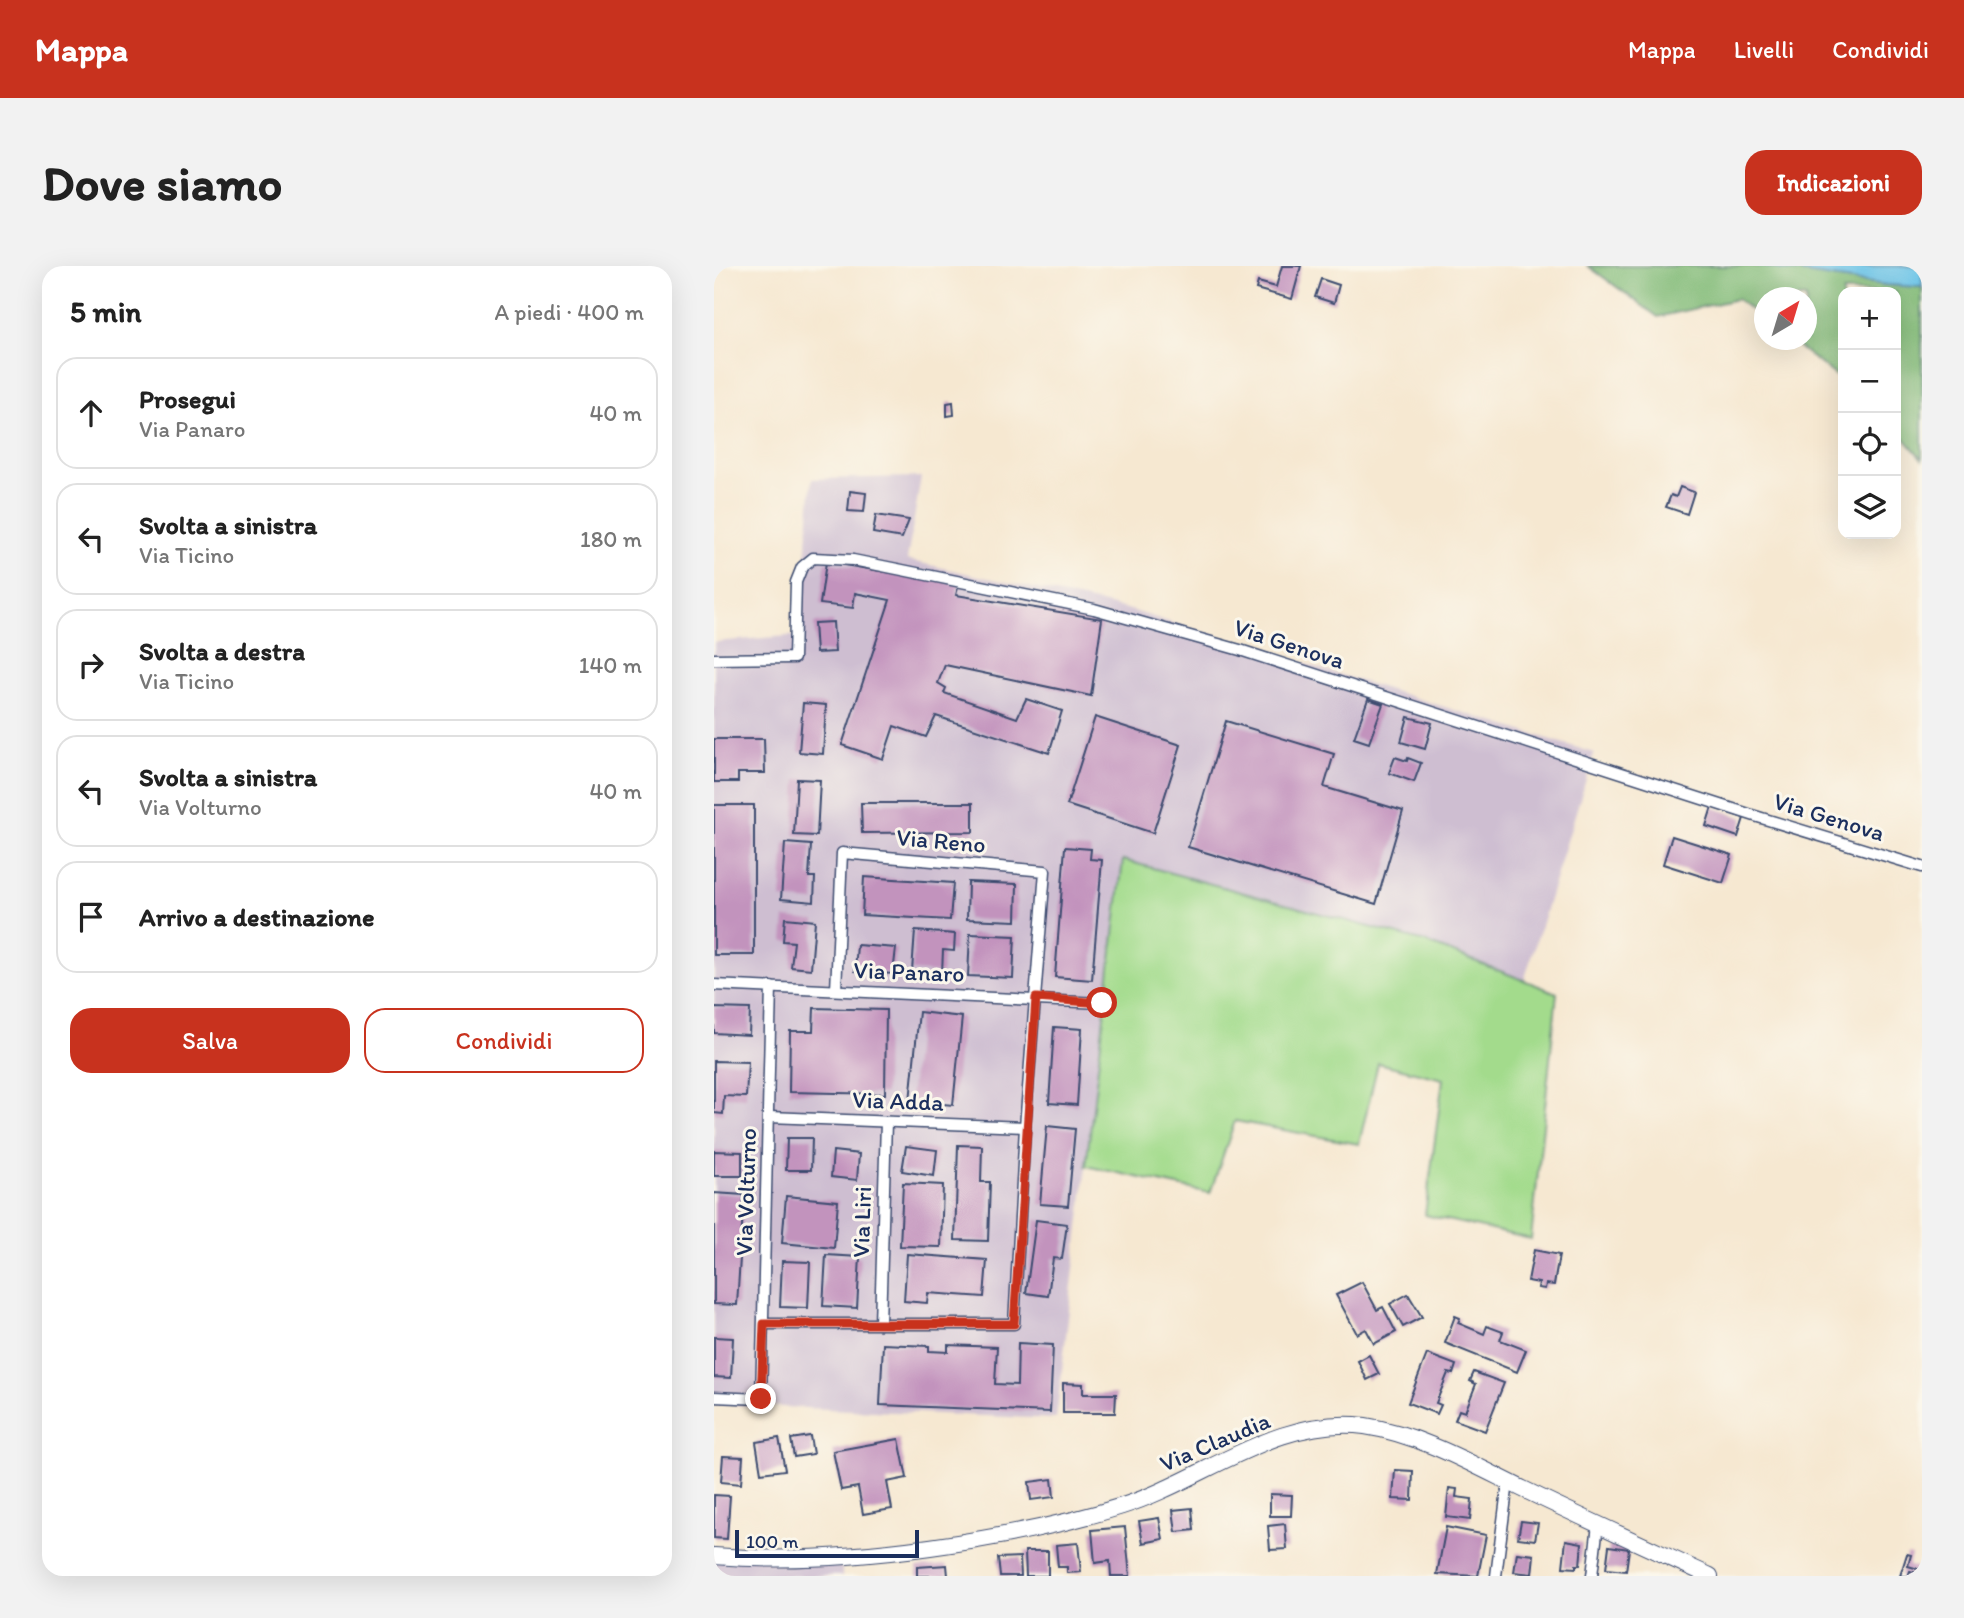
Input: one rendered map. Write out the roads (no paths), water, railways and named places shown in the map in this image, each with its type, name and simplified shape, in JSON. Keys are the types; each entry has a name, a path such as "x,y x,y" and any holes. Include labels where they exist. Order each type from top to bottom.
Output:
{"main road":[{"name":"Via Claudia","path":"714,1556 767,1560 829,1558 1002,1537 1126,1505 1257,1446 1310,1428 1366,1426 1413,1439 1461,1458 1710,1576"}],"street":[{"name":"Via Genova","path":"714,659 794,658 796,582 802,567 813,558 853,560 1094,609 1227,646 1922,867"},
{"name":"Via Reno","path":"836,990 842,853 1045,871 1036,998"},
{"name":"Via Panaro","path":"714,985 1102,1003"},
{"name":"Via Volturno","path":"714,1397 761,1399 771,987"},
{"path":"764,1324 1014,1324 1025,1127 1036,998"},
{"name":"Via Adda","path":"769,1117 1025,1127"},
{"name":"Via Liri","path":"880,1324 886,1122"},
{"path":"1496,1576 1508,1482"},
{"path":"1592,1576 1598,1524"}],"water":[{"path":"1759,266 1922,266 1922,287 1886,285"}]}
